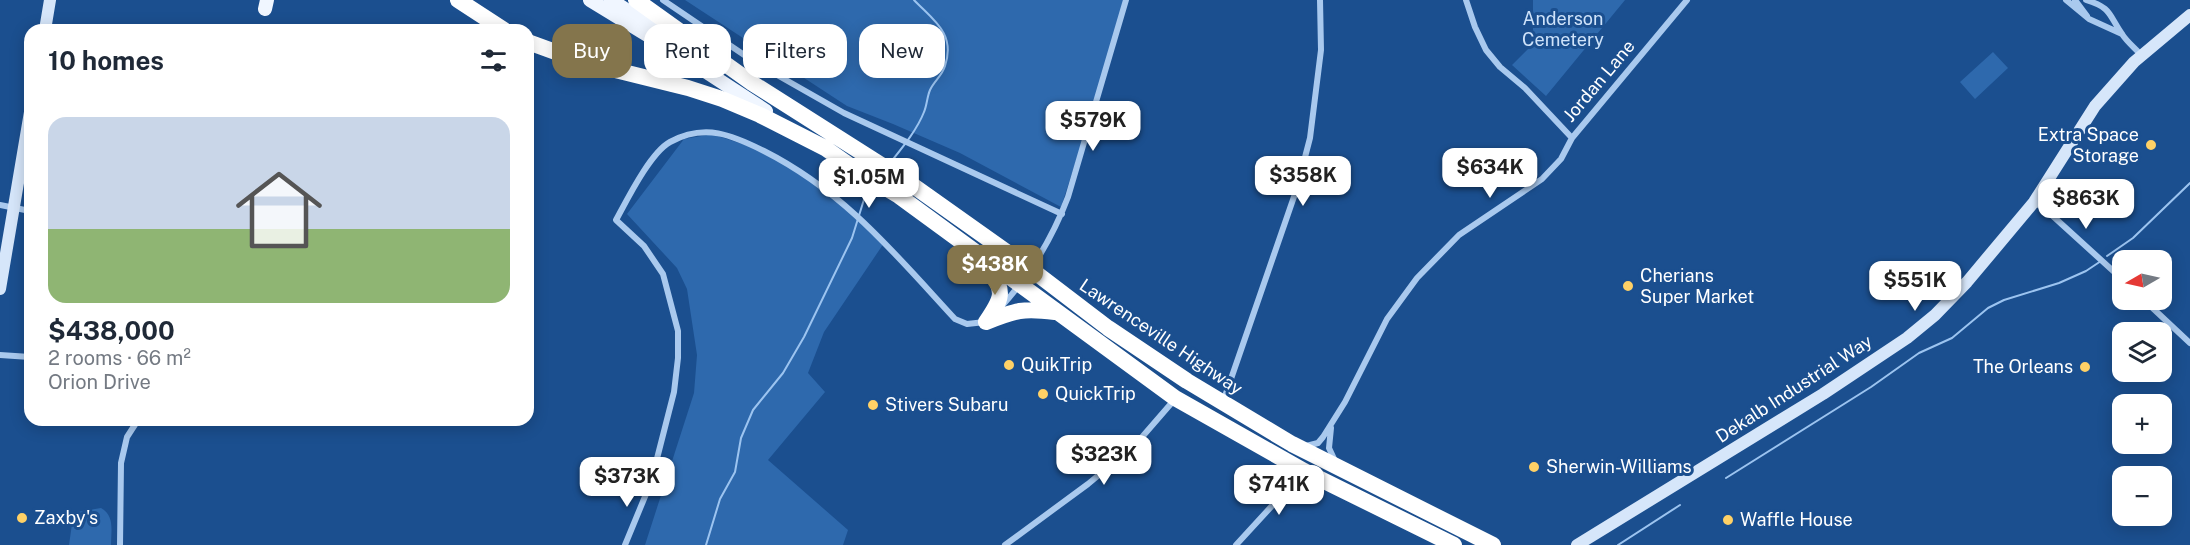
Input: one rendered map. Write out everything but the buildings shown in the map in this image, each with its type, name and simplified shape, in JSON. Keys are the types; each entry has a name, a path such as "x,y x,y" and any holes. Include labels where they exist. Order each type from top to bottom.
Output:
{"highway":[{"path":"458,0 495,24"},
{"path":"636,0 752,83"},
{"path":"534,44 583,62 723,99 825,148 899,196 1175,398 1304,471 1454,545"},
{"name":"Lawrenceville Highway","path":"752,83 908,182 1032,270 1108,328 1223,403 1292,444 1493,545"},
{"path":"985,260 997,280 1001,295 1000,302 986,322"},
{"path":"986,322 1009,312 1028,308 1057,313"}],"main road":[{"path":"46,24 50,0"},
{"path":"590,0 686,58 825,148"},
{"name":"Lawrenceville Highway","path":"611,0 677,43 752,83"},
{"name":"Dekalb Industrial Way","path":"1577,545 1823,394 1906,338 1935,315 2034,202 2095,106 2141,56 2190,15"},
{"path":"0,289 24,146"}],"street":[{"path":"663,0 756,63 877,130 1062,214"},
{"path":"625,545 651,482 673,395 678,358 678,331 663,274 644,246 616,220 640,177 667,143 698,132 718,132 739,138 790,164 838,198 882,238 955,319 974,325 986,322 1032,270 1062,214 1126,0"},
{"path":"1223,403 1297,188 1310,138 1321,50 1320,0"},
{"path":"1466,0 1486,50 1500,67 1525,88 1572,138"},
{"path":"1677,12 1680,0"},
{"name":"Jordan Lane","path":"1292,444 1308,446 1318,442 1332,424 1387,319 1417,278 1459,235 1542,179 1561,159 1572,138 1687,0"},
{"path":"2066,0 2089,19 2122,34"},
{"path":"2075,0 2089,19"},
{"path":"2086,0 2099,4 2112,15 2122,34 2141,56"},
{"path":"2034,202 2045,209 2112,270"},
{"path":"0,205 24,210"},
{"path":"2155,310 2190,343"},
{"path":"0,355 24,357"},
{"path":"1005,545 1013,543 1136,444 1175,398"},
{"name":"Jordan Lane","path":"1332,424 1330,452 1346,471"},
{"path":"120,545 121,463 127,436 134,426"},
{"path":"1236,545 1304,471"}],"green space":[{"path":"685,0 1128,0 1061,207 960,153 847,106 804,78 847,78 847,24 743,24 743,38 731,30 731,24 722,24"},
{"name":"Anderson Cemetery","path":"1533,0 1625,0 1546,96 1512,65 1533,44"},
{"path":"1993,52 2008,68 1975,99 1960,82"},
{"path":"713,134 761,151 794,170 841,205 884,243 824,332 808,373 825,392 768,460 848,530 843,545 645,545 694,393 697,355 687,289 677,268 627,214 684,139"},
{"path":"101,508 110,520 111,545 69,545 73,517 77,512"}],"waterway":[{"path":"890,163 921,119 930,90 944,70 948,55 945,36 941,28 914,0"},
{"path":"2107,256 2133,238 2190,183"},
{"path":"706,545 720,499 735,472 741,438 753,410 783,373 804,337 852,238 866,193 871,186"},
{"path":"1726,478 1871,387 1919,353 1952,338 1988,308 2004,300 2059,283 2086,271 2101,261"},
{"path":"1618,545 1680,505"}],"place":[{"name":"Extra Space Storage","path":"2151,145"},
{"name":"Cherians Super Market","path":"1628,286"},
{"name":"QuikTrip","path":"1009,365"},
{"name":"The Orleans","path":"2085,367"},
{"name":"QuickTrip","path":"1043,394"},
{"name":"Stivers Subaru","path":"873,405"},
{"name":"Sherwin-Williams","path":"1534,467"},
{"name":"Zaxby's","path":"22,518"},
{"name":"Waffle House","path":"1728,520"}]}
